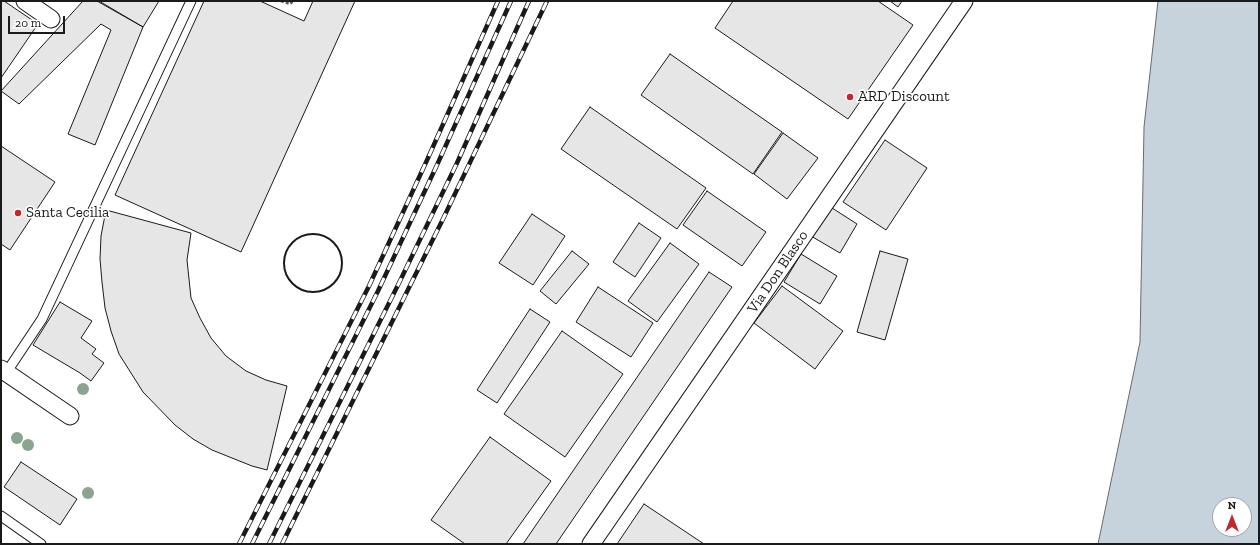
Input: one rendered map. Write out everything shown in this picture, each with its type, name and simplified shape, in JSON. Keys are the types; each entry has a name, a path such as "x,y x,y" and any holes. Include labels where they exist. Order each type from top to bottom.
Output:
{"street":[{"path":"25,1 51,19"},
{"name":"Via Don Blasco","path":"591,544 964,1"},
{"path":"4,371 70,416"}],"lane":[{"path":"4,371 42,319 191,1"},
{"path":"1,516 41,544"}],"path":[{"path":"281,1 290,4 293,1"}],"shaded area":[{"path":"1158,1 1259,1 1259,544 1098,544 1140,342 1144,127"}],"building":[{"path":"1,1 4,1 38,24 1,78"},
{"path":"83,1 97,1 143,27 95,145 68,134 111,30 101,24 19,104 1,91"},
{"path":"99,1 159,1 143,27"},
{"path":"204,1 260,1 304,21 313,1 355,1 241,252 115,195"},
{"path":"733,1 878,1 913,25 848,119 715,28"},
{"path":"890,1 902,1 898,7"},
{"path":"670,54 782,132 753,174 641,95"},
{"path":"590,107 706,188 677,229 561,149"},
{"path":"783,133 818,158 787,199 754,174"},
{"path":"885,140 927,168 886,230 843,202"},
{"name":"Santa Cecilia","path":"1,146 55,182 10,250 1,244"},
{"path":"707,191 766,232 742,266 683,225"},
{"path":"829,206 857,224 840,253 811,236"},
{"path":"106,210 191,233 187,260 191,298 211,338 226,356 246,371 266,380 287,386 267,470 252,466 212,450 193,439 175,425 143,392 119,354 105,308 102,282 100,259 101,236"},
{"path":"532,214 565,236 533,285 499,263"},
{"path":"639,223 661,238 635,277 613,262"},
{"path":"670,243 699,264 657,322 628,301"},
{"path":"572,251 589,264 556,304 540,291"},
{"path":"880,251 908,259 885,340 857,332"},
{"path":"801,254 837,276 820,304 784,282"},
{"path":"709,272 732,287 556,544 523,544"},
{"path":"782,286 843,331 815,369 754,323"},
{"path":"598,287 653,323 631,357 576,322"},
{"path":"60,302 92,321 81,338 96,349 92,354 104,363 91,381 33,345"},
{"path":"530,309 550,322 497,403 477,390"},
{"path":"562,331 623,374 565,457 504,414"},
{"path":"490,437 551,481 506,544 465,544 431,520"},
{"path":"21,462 77,499 60,525 4,487"},
{"path":"644,504 704,544 617,544"}],"railway":[{"path":"239,544 369,286 498,1"},
{"path":"252,544 378,291 511,1"},
{"path":"269,544 457,163 529,1"},
{"path":"282,544 443,219 547,1"}],"wall":[{"path":"307,234 319,234 334,242 342,257 342,263 342,269 334,284 319,292 307,292 292,284 284,269 284,257 292,242 307,234"}],"place":[{"name":"ARD Discount","path":"850,97"},
{"name":"Santa Cecilia","path":"18,213"}]}
